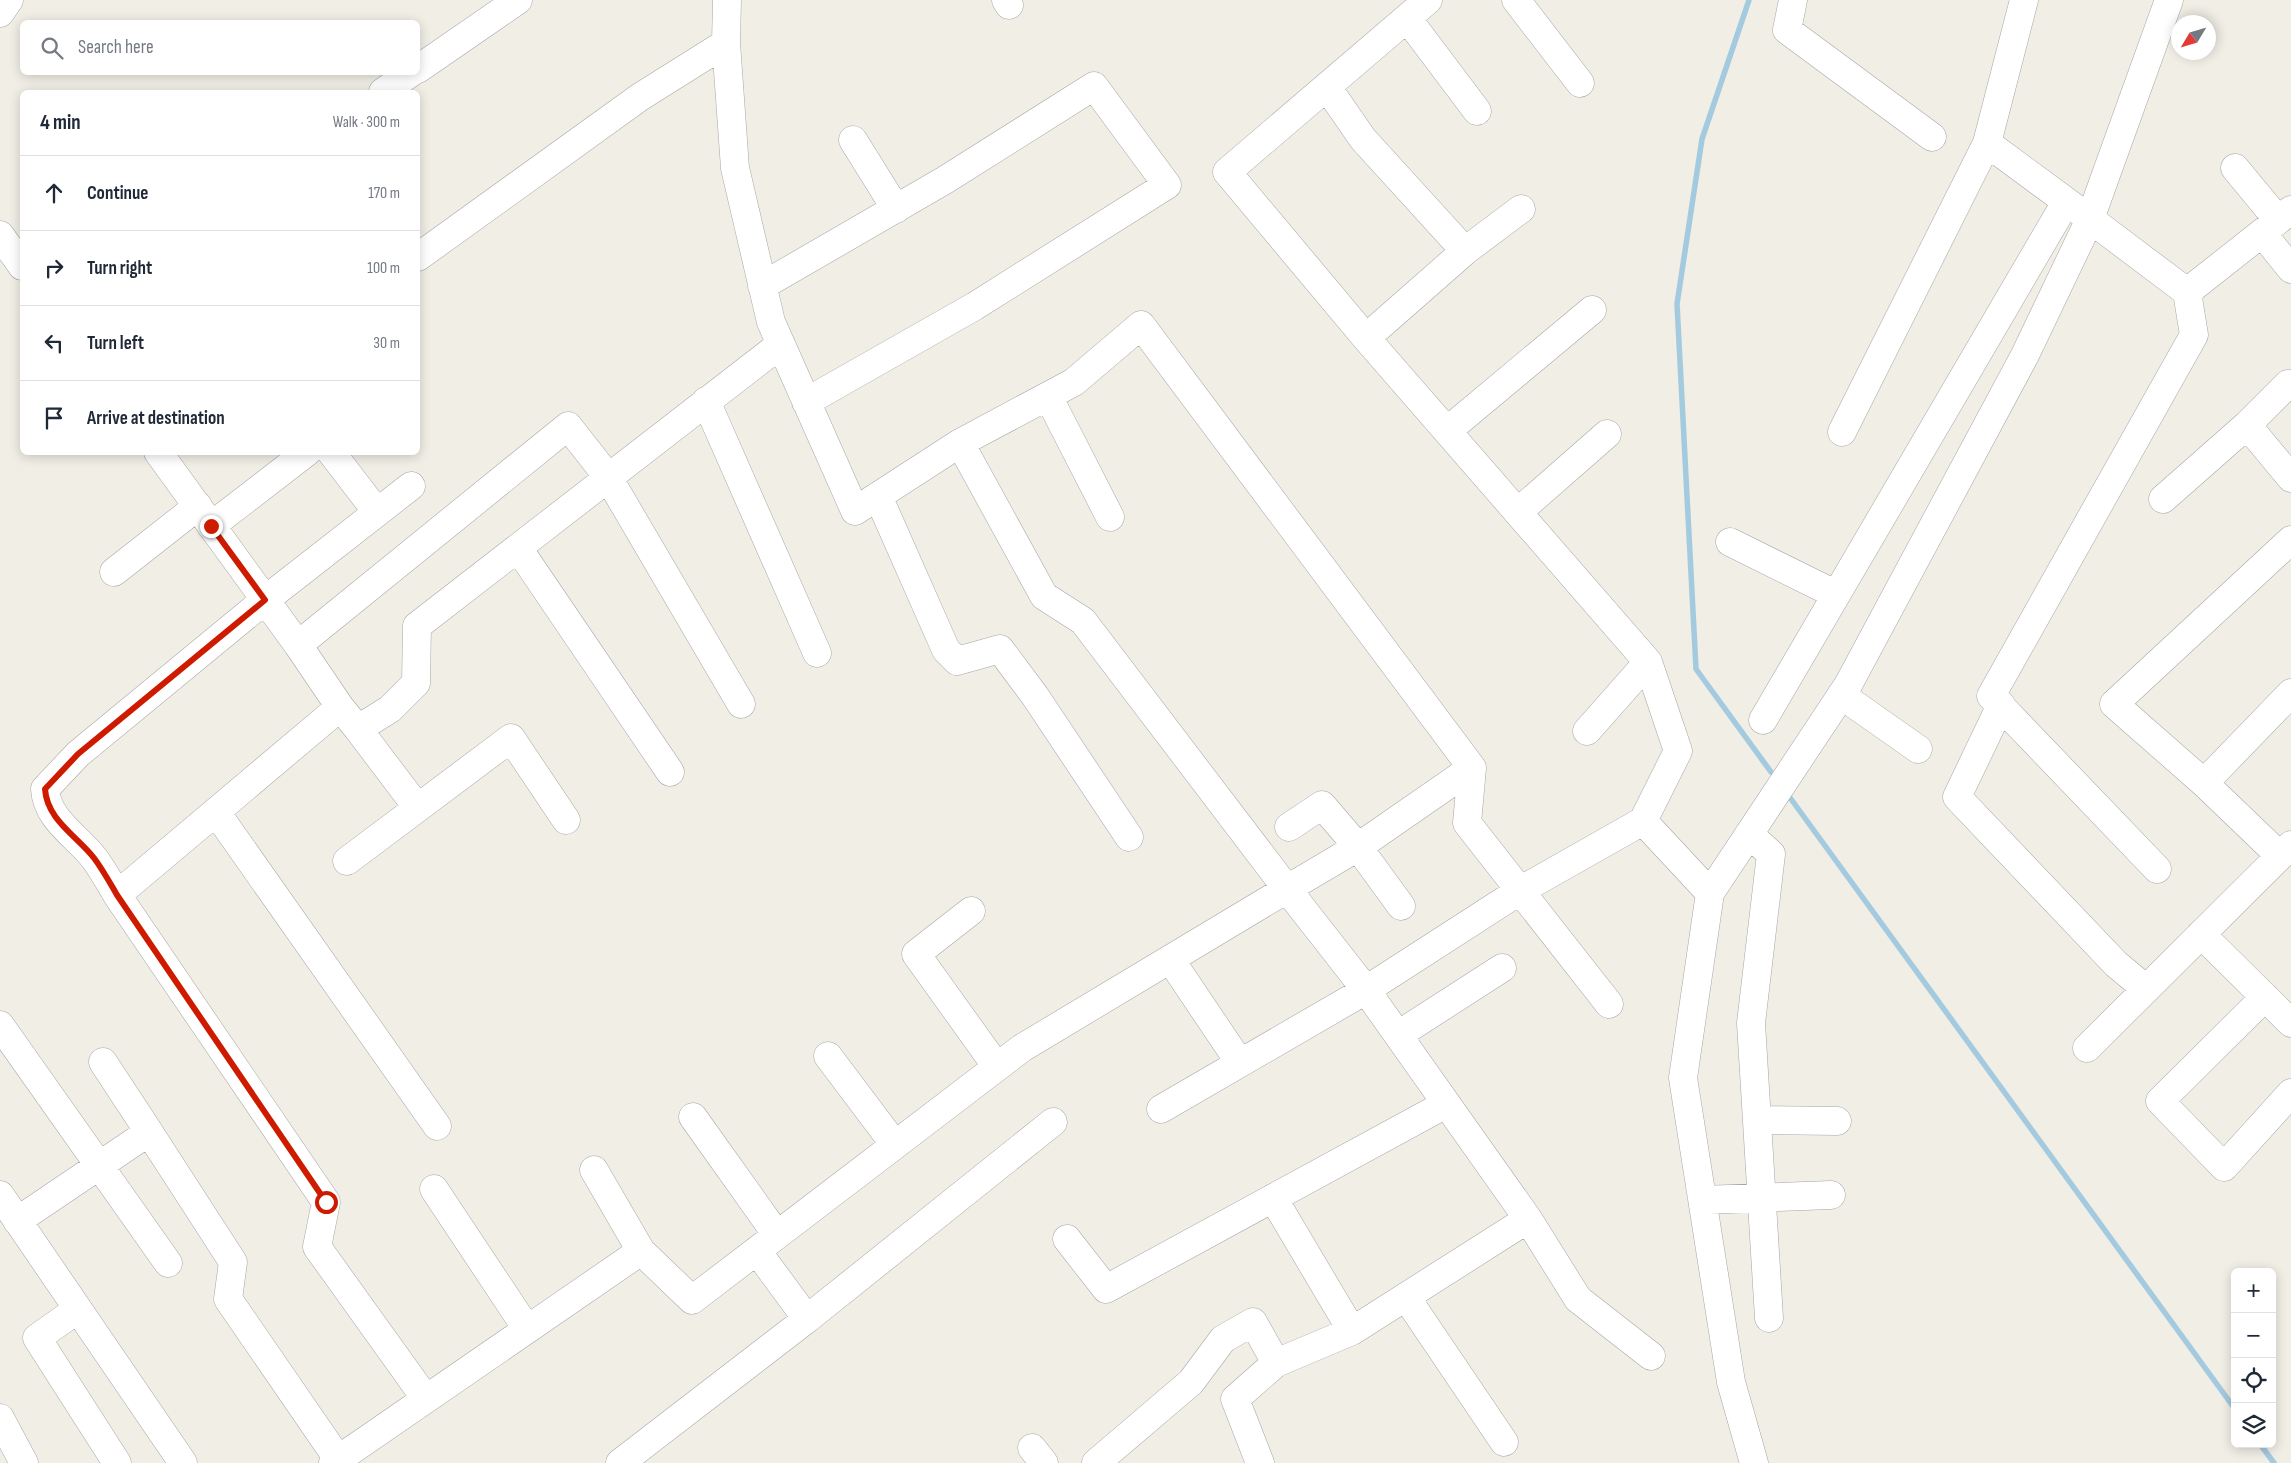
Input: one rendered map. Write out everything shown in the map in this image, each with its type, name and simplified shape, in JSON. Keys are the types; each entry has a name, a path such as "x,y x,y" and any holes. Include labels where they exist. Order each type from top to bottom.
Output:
{"street":[{"path":"0,13 9,0"},
{"path":"420,68 518,0"},
{"path":"727,0 726,43 735,168 771,322 855,511 960,443 1074,382 1141,325 1472,768 1467,823 1609,1004"},
{"path":"1161,1109 1366,990 1521,890 1643,821 1678,751 1648,662 1366,338 1228,172 1428,0"},
{"path":"1516,0 1580,83"},
{"path":"1793,0 1787,30 1932,137"},
{"path":"1842,432 1987,143 2024,0"},
{"path":"2159,27 2160,0"},
{"path":"1754,1463 1731,1382 1683,1078 1710,893 1841,695 2025,355 2090,219 2169,0"},
{"path":"1407,18 1477,111"},
{"path":"420,257 640,96 726,43"},
{"path":"386,90 408,75"},
{"path":"762,286 945,180 1094,86 1166,185 975,306 806,402"},
{"path":"1326,87 1363,139 1465,251"},
{"path":"853,140 896,209"},
{"path":"1987,143 2187,292 2194,335 1991,696 2157,869"},
{"path":"2235,168 2277,221 2291,269"},
{"path":"1763,720 2066,202"},
{"path":"1366,338 1465,251 1522,209"},
{"path":"2187,292 2277,221"},
{"path":"0,235 20,263"},
{"path":"1447,431 1592,310"},
{"path":"358,729 390,709 416,683 417,626 781,344"},
{"path":"2163,499 2247,425 2288,384"},
{"path":"1048,396 1110,517"},
{"path":"706,401 817,653"},
{"path":"2247,425 2291,478"},
{"path":"298,645 568,426 608,477 741,704"},
{"path":"1518,512 1607,434"},
{"path":"960,443 1044,596 1083,620 1366,990 1528,1219 1578,1299 1651,1356"},
{"path":"160,455 298,645 340,707 417,807"},
{"path":"114,572 302,455"},
{"path":"332,455 377,512"},
{"path":"411,486 265,600 78,754 45,789 46,802 59,822 94,858 117,895 326,1202 317,1247 426,1399"},
{"path":"878,496 946,650 957,661 1000,648 1035,696 1129,836"},
{"path":"2087,1048 2201,934 2284,859 2204,783 2114,704 2291,540"},
{"path":"1730,542 1835,594"},
{"path":"518,548 670,772"},
{"path":"1587,731 1648,662"},
{"path":"2204,783 2291,693"},
{"path":"1841,695 1918,749"},
{"path":"2001,706 1957,797 2116,964 2146,990"},
{"path":"117,895 340,707"},
{"path":"347,861 511,738 566,820"},
{"path":"594,1170 640,1251 692,1300 1022,1048 1358,847 1472,768"},
{"path":"1290,827 1322,806 1358,847 1401,906"},
{"path":"216,812 437,1126"},
{"path":"1643,821 1710,893"},
{"path":"1749,834 1771,854 1751,1023 1769,1318"},
{"path":"971,911 916,954 997,1067"},
{"path":"2201,934 2291,1023"},
{"path":"1170,959 1240,1063"},
{"path":"1398,1036 1502,968"},
{"path":"2265,997 2160,1101 2224,1167 2291,1093"},
{"path":"0,1025 168,1263"},
{"path":"828,1056 896,1145"},
{"path":"104,1062 234,1262 228,1299 335,1461 640,1251"},
{"path":"1067,1239 1106,1289 1446,1104"},
{"path":"693,1117 767,1243 808,1319"},
{"path":"1757,1120 1838,1121"},
{"path":"620,1463 808,1319 1053,1122"},
{"path":"17,1220 149,1132"},
{"path":"434,1189 527,1329"},
{"path":"0,1195 183,1463"},
{"path":"1702,1200 1831,1195"},
{"path":"1273,1198 1352,1331"},
{"path":"1260,1463 1236,1399 1276,1363 1352,1331 1528,1219"},
{"path":"1406,1297 1504,1442"},
{"path":"78,1309 37,1338 117,1463"},
{"path":"1096,1463 1191,1382 1223,1339 1253,1322 1276,1363"},
{"path":"0,1418 24,1463"}],"waterway":[{"path":"1749,0 1702,139 1677,304 1696,669 1771,772"},
{"path":"1791,799 2231,1404"},
{"path":"2263,1448 2274,1463"}],"route":[{"path":"211,526 265,600 78,754 45,789 46,802 59,822 94,858 117,895 326,1202"}]}
